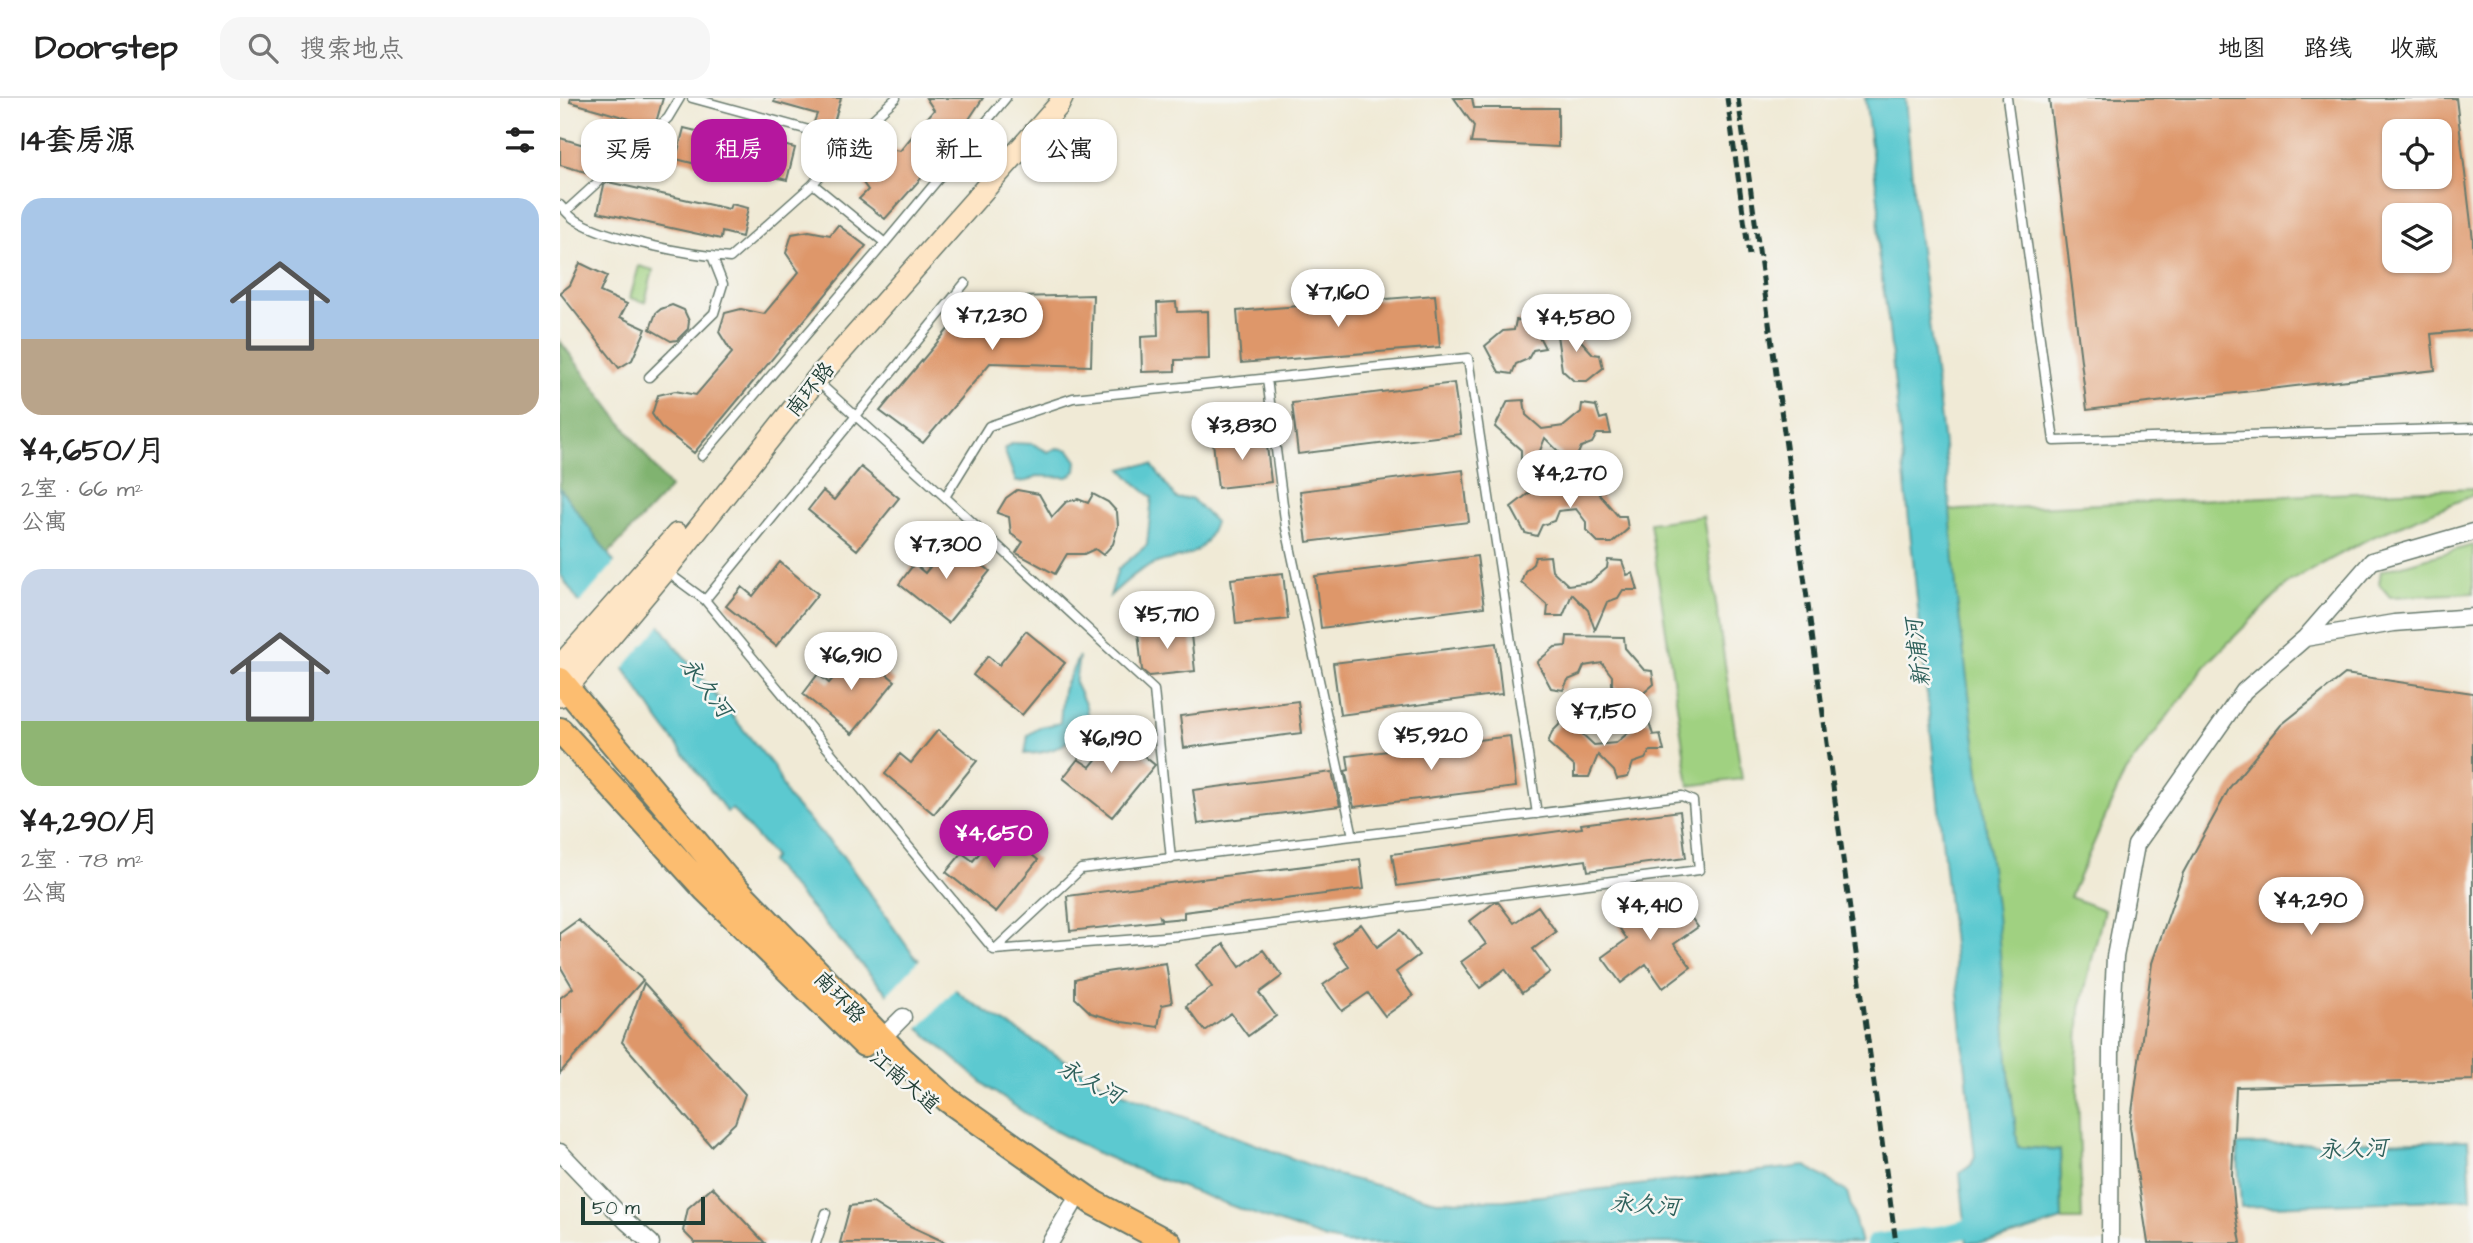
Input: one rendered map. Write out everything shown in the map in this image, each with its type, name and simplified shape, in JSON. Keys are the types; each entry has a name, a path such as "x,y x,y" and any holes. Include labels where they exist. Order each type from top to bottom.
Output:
{"main road":[{"name":"南环路","path":"655,575 922,244 1038,113 1046,98"},
{"name":"南环路","path":"1062,98 1058,106 816,380 655,575 589,647 562,682 724,877 881,1039 948,1100 1094,1203 1169,1243"},
{"name":"江南大道","path":"560,730 706,890 868,1048 941,1113 1076,1209 1135,1243"}],"street":[{"path":"2110,1243 2111,1045 2116,957 2136,845 2244,691 2305,638 2372,561 2473,531"},
{"path":"2305,638 2394,623 2473,617"},
{"path":"881,1039 902,1017"},
{"path":"560,1152 626,1221 651,1243"},
{"path":"1050,1243 1076,1209"},
{"path":"1062,1243 1076,1209"}],"lane":[{"path":"680,98 668,118 563,208 573,219 597,231 696,255 730,258 813,184 885,243"},
{"path":"692,98 801,128"},
{"path":"873,119 896,98"},
{"path":"702,456 1006,98"},
{"path":"2007,98 2054,441 2473,428"},
{"path":"649,377 714,313 723,284 712,257"},
{"path":"705,600 965,283"},
{"path":"945,497 989,426 1073,398 1468,358 1537,814"},
{"path":"1267,379 1286,528 1353,836"},
{"path":"816,380 1154,691 1171,859"},
{"path":"655,575 705,600 994,950"},
{"path":"1682,796 1693,802 1699,870 1177,936 994,950 1082,869 1682,796"},
{"path":"816,1243 826,1213"}],"green space":[{"path":"639,266 653,270 645,302 630,298"},
{"path":"560,341 670,488 608,554 560,488"},
{"path":"2473,488 2473,495 2368,539 2289,582 2209,662 2125,772 2070,897 2104,910 2080,1009 2077,1060 2082,1220 2062,1220 2060,1150 2018,1147 1938,511"},
{"path":"1703,516 1742,779 1689,786 1650,523"},
{"path":"2473,545 2473,593 2390,597 2379,584 2381,571"}],"water":[{"path":"1865,98 1905,98 1914,200 1947,470 1957,599 1997,914 2009,1074 2018,1147 2060,1150 2062,1220 1991,1241 1967,1243 1960,1173 1971,1165 1975,1157 1888,319 1878,253 1879,207"},
{"path":"1013,443 1033,444 1048,452 1057,448 1069,450 1077,461 1076,471 1068,477 1037,476 1016,482 1004,449"},
{"path":"1152,465 1177,499 1191,498 1215,522 1209,536 1195,552 1145,568 1110,596 1118,569 1147,545 1152,497 1122,469"},
{"path":"560,488 676,647 774,767 788,798 842,855 914,956 968,1000 1111,1089 1333,1174 1437,1201 1505,1200 1806,1166 1847,1192 1861,1243 1345,1243 1323,1238 1150,1175 1095,1152 1038,1122 990,1089 916,1026 770,862 774,857 732,809 727,812 660,722 560,574"},
{"path":"1079,656 1075,683 1086,706 1088,721 1075,736 1061,746 1045,752 1025,754 1028,735 1041,727 1060,723 1063,690"},
{"path":"2468,1140 2471,1199 2241,1207 2237,1145"}],"pier":[{"path":"617,560 662,623 621,671 578,605"},
{"path":"921,958 957,987 916,1031 885,997"}],"building":[{"path":"571,98 663,98 657,119 630,119 570,102"},
{"path":"775,98 841,98 835,119 815,119 817,114 774,102"},
{"path":"926,98 983,98 969,119 927,119 934,110"},
{"path":"1454,98 1472,98 1474,108 1558,108 1558,147 1471,143 1474,126"},
{"path":"2049,98 2456,98 2473,240 2473,330 2431,334 2435,370 2087,410"},
{"path":"684,128 691,130 691,163 677,159"},
{"path":"560,138 581,144 581,171 560,165"},
{"path":"911,138 911,182 918,182 885,219 859,199 868,190 862,182 897,182 897,150 900,151"},
{"path":"787,146 795,148 787,180"},
{"path":"608,182 729,209 731,204 748,208 742,237 722,232 721,239 598,212 604,185"},
{"path":"838,225 866,246 694,453 661,427 652,414 658,395 675,391 696,395 732,353 719,332 725,313 741,309 764,314 799,272 786,253 792,234 809,231 830,235"},
{"path":"580,263 607,276 600,292 627,304 620,317 646,329 632,360 619,368 560,293 570,285"},
{"path":"1093,295 1091,366 990,363 923,443 880,411 974,298"},
{"path":"1435,295 1440,347 1241,363 1237,311"},
{"path":"1176,302 1177,312 1208,311 1209,359 1175,360 1175,371 1142,372 1141,337 1158,336 1157,303"},
{"path":"672,305 684,310 689,321 688,329 677,340 671,341 650,329 656,313"},
{"path":"1516,320 1531,321 1545,348 1533,350 1528,359 1516,364 1512,374 1499,372 1485,346 1503,331 1514,330"},
{"path":"1555,321 1573,321 1573,332 1593,354 1600,355 1603,368 1587,381 1574,381 1562,370"},
{"path":"1454,383 1461,434 1298,454 1292,403"},
{"path":"1524,400 1526,415 1542,429 1564,426 1581,412 1582,404 1596,406 1600,419 1607,417 1611,434 1597,434 1592,443 1581,447 1569,474 1561,454 1545,438 1536,461 1521,460 1521,450 1495,427 1508,401"},
{"path":"1266,437 1271,482 1218,488 1213,442"},
{"path":"861,467 899,498 857,550 808,510 823,491 834,500"},
{"path":"1463,470 1469,522 1307,542 1300,491"},
{"path":"1541,481 1598,483 1599,494 1618,516 1626,516 1628,529 1612,543 1599,543 1586,530 1586,522 1576,509 1558,511 1554,521 1542,525 1537,536 1525,533 1511,507 1529,493 1539,492"},
{"path":"1017,490 1039,494 1052,517 1066,502 1078,499 1088,503 1093,494 1108,502 1117,512 1118,526 1113,544 1103,555 1095,549 1084,554 1067,554 1055,574 1016,553 1023,542 1011,534 1009,517 997,513 1006,498"},
{"path":"952,540 990,571 948,623 899,584 914,564 925,573"},
{"path":"1477,556 1484,607 1321,628 1315,576"},
{"path":"1550,556 1552,570 1568,585 1590,582 1607,568 1608,560 1622,561 1627,575 1633,573 1638,590 1623,590 1618,598 1607,602 1595,630 1588,610 1572,594 1563,616 1547,616 1548,606 1521,582 1535,557"},
{"path":"780,562 818,594 776,646 726,606 742,587 753,596"},
{"path":"1283,573 1288,619 1236,624 1231,579"},
{"path":"1190,626 1195,671 1149,676 1142,670 1138,632"},
{"path":"1026,631 1065,663 1022,715 973,675 988,656 999,665"},
{"path":"1567,636 1624,637 1625,648 1644,670 1652,671 1654,684 1639,697 1625,697 1612,685 1612,676 1602,663 1584,666 1580,675 1568,680 1563,690 1551,688 1537,662 1555,647 1566,646"},
{"path":"1496,643 1502,694 1340,715 1333,663"},
{"path":"857,650 895,681 852,734 803,694 818,674 829,683"},
{"path":"2345,674 2473,693 2473,1080 2236,1087 2232,1176 2241,1243 2148,1243 2130,1127 2152,963 2183,873 2230,787 2281,725"},
{"path":"1298,701 1302,733 1184,748 1180,716"},
{"path":"1576,716 1579,731 1594,745 1616,743 1634,728 1634,721 1649,722 1653,735 1660,734 1664,751 1650,751 1645,759 1633,763 1628,777 1617,779 1614,771 1598,755 1589,777 1574,777 1574,766 1548,743 1561,718"},
{"path":"938,730 977,761 934,814 885,774 900,754 911,763"},
{"path":"1117,734 1155,765 1112,817 1063,778 1078,759 1090,767"},
{"path":"1510,736 1516,787 1354,807 1345,771 1349,770 1347,756"},
{"path":"1332,772 1340,806 1198,824 1193,790"},
{"path":"1680,811 1686,858 1588,871 1586,860 1397,886 1392,854 1582,828 1581,824"},
{"path":"1000,828 1038,860 996,912 946,872 962,853 973,861"},
{"path":"1360,859 1364,889 1184,912 1184,918 1163,920 1160,917 1161,921 1070,931 1067,896"},
{"path":"1639,896 1655,918 1679,901 1698,927 1674,944 1691,967 1663,988 1646,964 1621,983 1602,957 1627,939 1611,916"},
{"path":"1498,902 1514,923 1538,906 1556,932 1533,949 1550,972 1522,993 1505,969 1480,988 1461,962 1486,944 1470,921"},
{"path":"578,920 643,980 560,1073 560,998 573,988 560,966 560,933"},
{"path":"1361,924 1377,947 1400,930 1419,955 1396,972 1413,996 1385,1016 1368,993 1342,1011 1323,985 1349,967 1333,944"},
{"path":"1224,944 1240,967 1263,950 1282,976 1259,993 1276,1016 1248,1036 1231,1013 1205,1031 1186,1006 1212,987 1196,965"},
{"path":"1166,963 1172,1003 1162,1005 1158,1027 1122,1022 1091,1013 1075,998 1075,979"},
{"path":"644,983 745,1094 735,1123 711,1146 622,1042"},
{"path":"712,1187 765,1243 695,1243 683,1231 688,1208"},
{"path":"873,1203 908,1225 947,1243 840,1243 850,1206"}],"waterway":[{"name":"永久河","path":"1875,1243 1947,1234 1965,1229 1985,1216"}],"railway":[{"path":"1727,98 1749,255"},
{"path":"1738,98 1896,1243"}],"water label":[{"name":"新浦河","path":"1917,653"}]}
